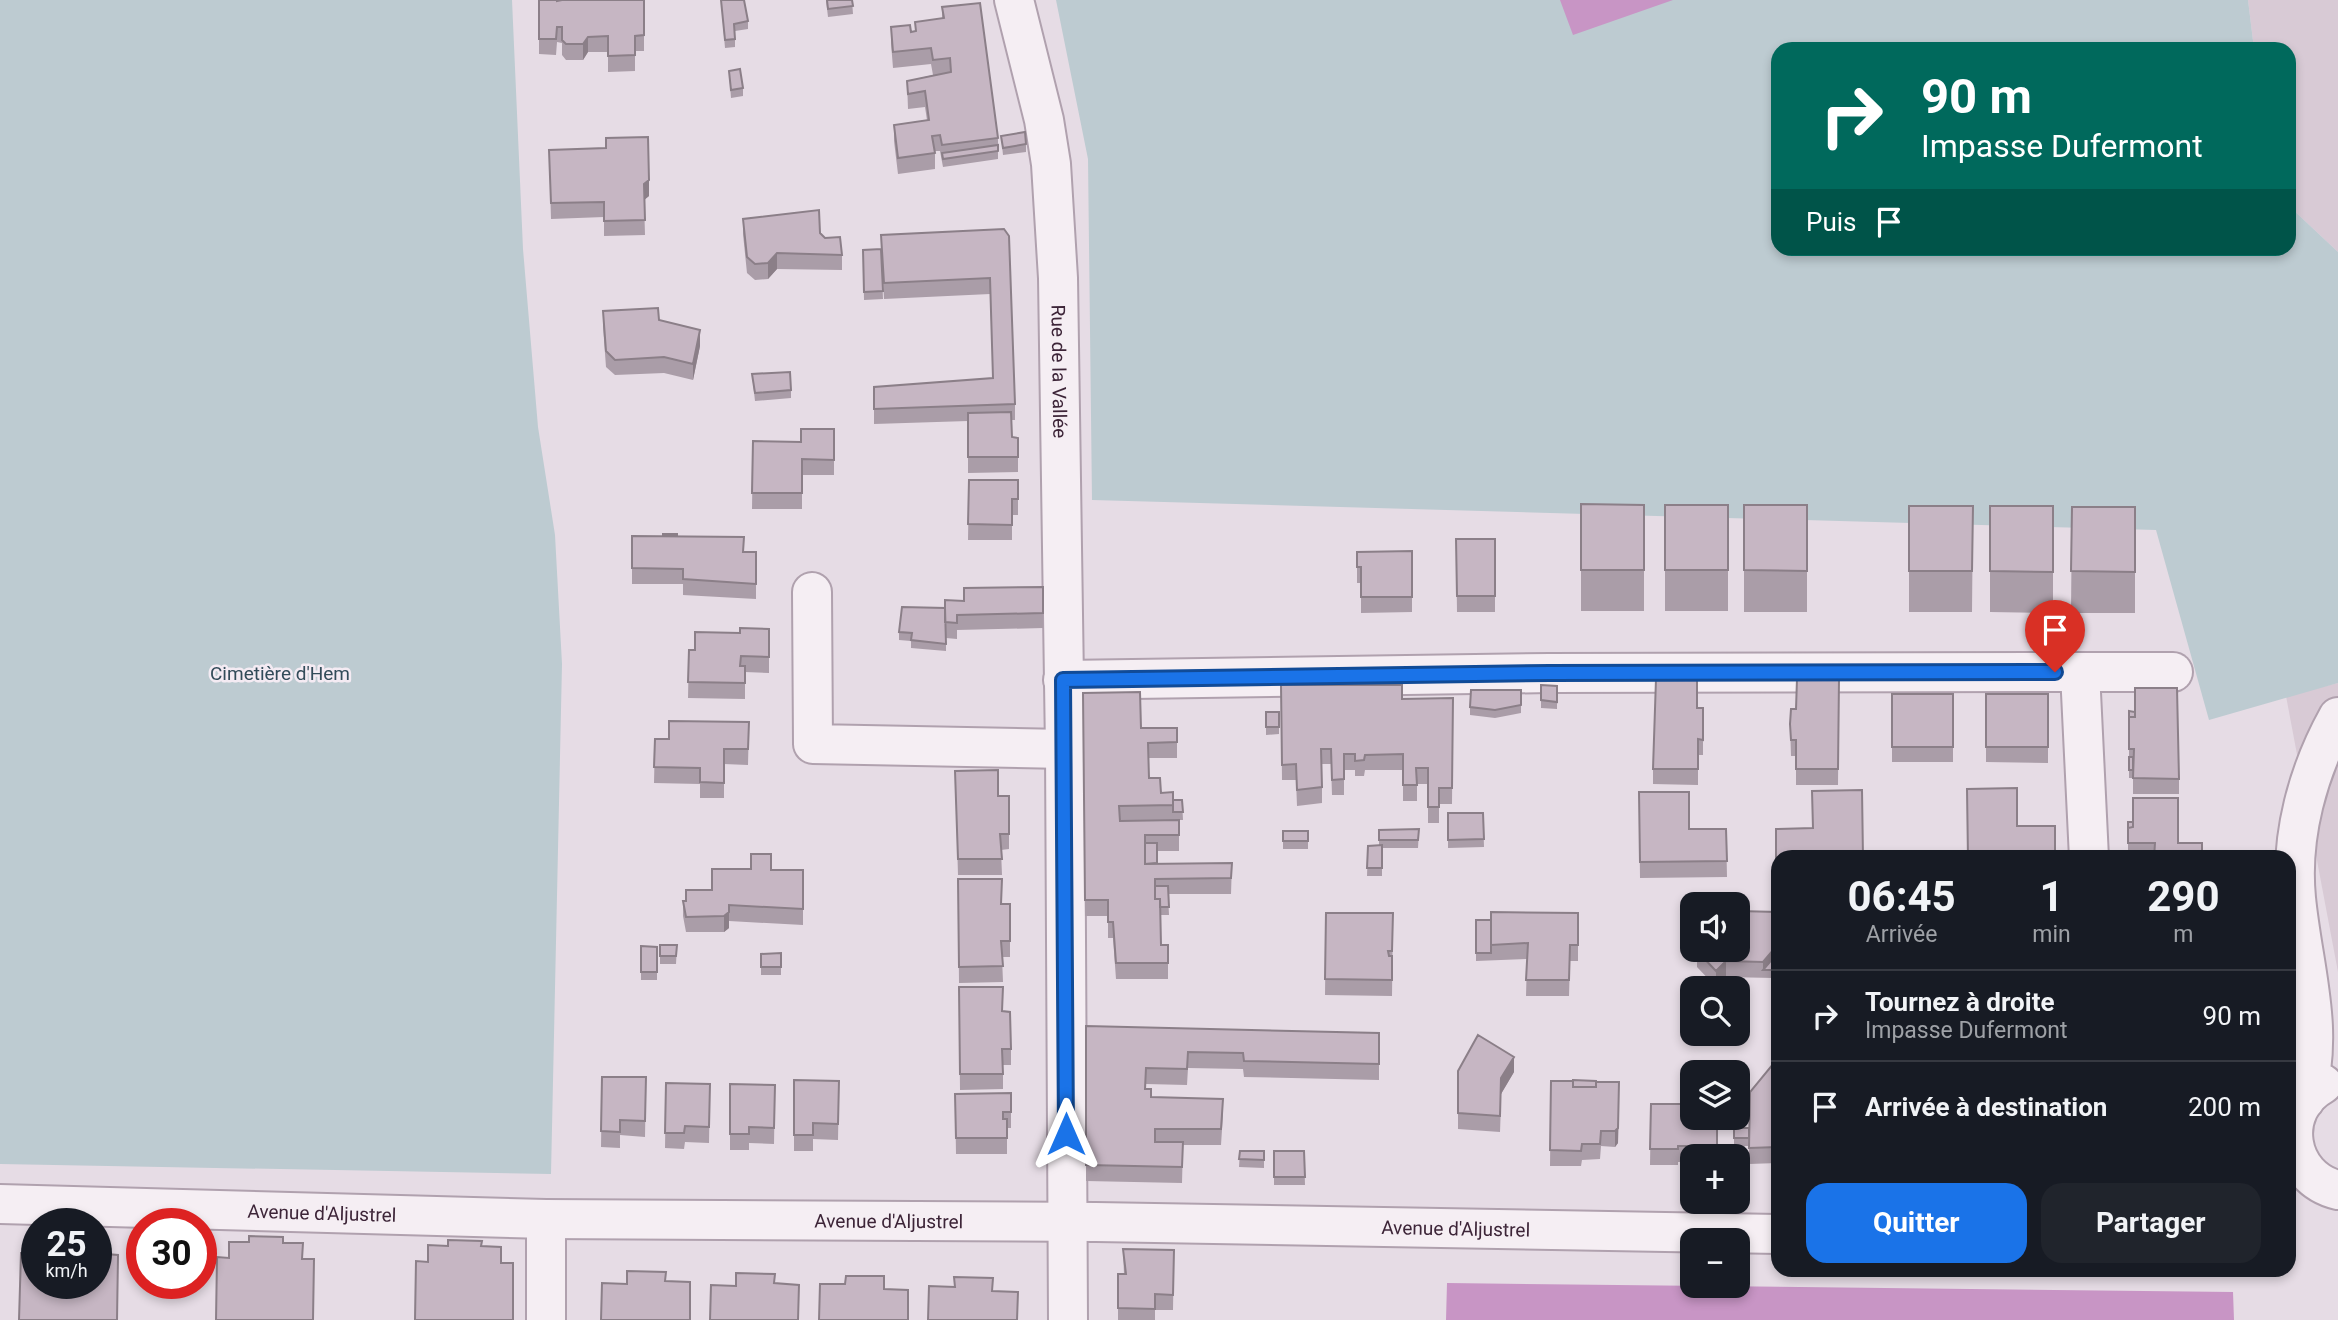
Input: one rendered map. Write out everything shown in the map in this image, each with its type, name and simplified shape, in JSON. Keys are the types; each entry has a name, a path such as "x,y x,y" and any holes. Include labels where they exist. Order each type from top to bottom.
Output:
{"street":[{"name":"Rue de la Vallée","path":"1014,0 1044,120 1055,216 1065,749 1068,1320"},
{"path":"813,592 813,744 1065,749"},
{"path":"2080,672 2089,850"},
{"path":"1063,680 1542,673 2173,672"},
{"path":"2296,876 2298,833 2317,763 2338,717"},
{"path":"2296,902 2307,962 2315,1055 2298,1108"},
{"path":"2307,962 2338,1036"},
{"path":"2298,1108 2318,1087 2338,1079"},
{"path":"2296,1152 2299,1161 2320,1184"},
{"name":"Avenue d'Aljustrel","path":"0,1204 546,1219 1066,1222 1771,1234"},
{"path":"545,1320 546,1219"}],"shaded area":[{"path":"1560,0 1673,0 1573,35"},
{"path":"2248,0 2338,0 2338,252 2296,213 2296,42 2253,42"},
{"path":"2338,683 2338,972 2286,696"},
{"path":"1447,1283 1680,1286 1680,1298 1750,1298 1750,1286 2233,1292 2234,1320 1446,1320"}],"green space":[{"name":"Cimetière d'Hem","path":"0,0 512,0 523,249 538,427 555,535 562,664 551,1174 0,1164"},
{"path":"1056,0 2248,0 2253,42 1771,42 1771,256 2296,256 2296,213 2338,252 2338,683 2209,720 2156,530 1092,500 1088,159"}],"building":[{"path":"539,0 644,0 644,35 635,36 635,55 608,56 608,36 588,37 583,44 566,44 562,40 562,27 557,27 556,39 539,39"},
{"path":"721,0 744,0 748,21 734,24 735,39 725,40"},
{"path":"827,0 852,0 853,6 828,9"},
{"path":"980,3 998,138 942,145 940,135 932,136 935,153 898,158 894,125 929,120 925,91 908,94 907,81 951,72 950,58 933,60 931,48 893,52 891,27 910,25 911,32 916,31 915,22 944,18 942,7"},
{"path":"740,69 743,88 731,90 729,71"},
{"path":"1025,132 1026,144 1003,148 1001,136"},
{"path":"648,137 649,180 644,184 645,220 604,221 604,202 551,203 549,150 606,148 606,138"},
{"path":"998,145 998,151 943,159 942,153"},
{"path":"819,210 820,233 825,238 840,237 842,255 777,253 768,263 755,264 747,257 743,219"},
{"path":"1004,229 1009,236 1015,404 874,409 874,387 993,378 990,278 884,283 881,235"},
{"path":"881,249 883,291 864,292 863,250"},
{"path":"658,308 659,320 700,330 693,364 664,357 615,360 606,351 603,311"},
{"path":"790,372 791,390 755,393 752,374"},
{"path":"1011,412 1012,437 1018,438 1018,457 968,457 968,413"},
{"path":"801,429 834,429 834,460 802,459 802,493 752,493 753,441 801,442"},
{"path":"969,480 1018,480 1018,499 1012,499 1012,525 968,524"},
{"path":"1581,504 1644,505 1644,570 1581,570"},
{"path":"1665,505 1728,505 1728,570 1665,570"},
{"path":"1744,505 1807,505 1807,571 1744,570"},
{"path":"1909,506 1973,506 1972,571 1909,571"},
{"path":"1990,506 2053,506 2053,572 1990,571"},
{"path":"2072,507 2135,507 2135,572 2071,571"},
{"path":"632,536 744,537 743,552 756,552 756,584 683,579 683,569 632,568"},
{"path":"1456,539 1495,539 1495,596 1457,596"},
{"path":"1412,551 1412,597 1361,597 1361,567 1357,567 1357,552"},
{"path":"1043,587 1043,613 957,615 957,623 945,622 945,600 964,601 964,588"},
{"path":"902,607 945,608 946,644 911,640 912,633 899,632"},
{"path":"740,628 769,629 769,657 741,656 740,666 745,666 745,683 688,682 689,650 695,650 695,632 740,633"},
{"path":"1656,679 1697,679 1697,708 1703,708 1703,740 1698,739 1698,769 1653,769"},
{"path":"1797,679 1839,679 1838,769 1796,769 1796,740 1791,740 1790,724 1791,709 1796,709"},
{"path":"1281,685 1402,685 1402,699 1453,698 1452,788 1439,788 1439,807 1428,807 1428,768 1416,768 1417,785 1403,785 1403,754 1365,755 1364,760 1355,761 1355,754 1344,754 1344,779 1332,780 1331,749 1321,749 1322,787 1297,790 1296,764 1282,765"},
{"path":"1541,685 1557,686 1557,702 1541,700"},
{"path":"2135,688 2177,688 2179,779 2133,778 2134,749 2129,749 2129,717 2135,717"},
{"path":"1471,690 1521,690 1521,705 1495,710 1470,707"},
{"path":"1140,692 1141,728 1177,728 1177,742 1148,743 1149,778 1160,778 1161,793 1173,792 1173,805 1119,806 1120,821 1179,820 1179,835 1145,835 1145,864 1232,863 1231,878 1155,879 1155,899 1160,899 1161,945 1168,945 1168,963 1116,963 1113,922 1108,922 1108,900 1085,900 1083,693"},
{"path":"1892,694 1953,694 1953,747 1892,747"},
{"path":"1986,694 2048,694 2048,747 1986,747"},
{"path":"2129,711 2135,712 2135,717 2129,717"},
{"path":"1266,712 1279,712 1279,727 1266,727"},
{"path":"669,721 749,722 748,749 724,749 724,783 700,782 700,768 654,767 655,739 669,739"},
{"path":"2129,757 2133,757 2133,770 2129,770"},
{"path":"998,770 998,796 1009,796 1009,834 1000,834 1002,859 958,859 955,771"},
{"path":"2017,788 2017,826 2055,826 2055,850 1968,850 1967,789"},
{"path":"1862,790 1863,850 1776,850 1776,829 1813,828 1812,791"},
{"path":"1639,792 1689,792 1689,829 1726,829 1727,861 1640,862"},
{"path":"2133,798 2178,798 2178,843 2202,843 2202,850 2155,850 2155,843 2128,843 2128,828 2133,827"},
{"path":"1173,800 1182,800 1183,812 1173,812"},
{"path":"1448,813 1483,813 1484,839 1448,840"},
{"path":"1419,829 1418,840 1379,840 1379,830"},
{"path":"1283,831 1308,831 1308,841 1283,841"},
{"path":"1145,843 1157,843 1157,863 1145,864"},
{"path":"1382,845 1382,868 1367,868 1368,846"},
{"path":"751,854 771,854 771,870 803,870 803,909 729,905 729,912 724,916 686,917 683,901 686,901 686,890 712,890 712,869 751,869"},
{"path":"958,879 1002,879 1001,904 1010,904 1010,941 1001,941 1003,966 959,967"},
{"path":"1155,886 1168,886 1169,907 1160,907 1160,899 1155,899"},
{"path":"1750,911 1771,912 1771,953 1763,962 1750,962"},
{"path":"1491,912 1578,913 1578,945 1570,945 1569,980 1526,980 1528,943 1491,945"},
{"path":"1326,913 1393,913 1392,951 1388,951 1389,956 1392,956 1392,980 1325,979"},
{"path":"1476,920 1491,920 1491,953 1476,953"},
{"path":"660,945 677,945 676,956 660,956"},
{"path":"641,946 657,947 657,972 641,972"},
{"path":"781,953 781,967 761,967 761,954"},
{"path":"1771,961 1771,970 1763,970"},
{"path":"1707,962 1725,962 1716,971"},
{"path":"959,987 1003,987 1002,1011 1010,1012 1011,1049 1002,1049 1003,1074 960,1074"},
{"path":"1086,1026 1379,1033 1379,1064 1244,1061 1243,1053 1188,1052 1187,1069 1146,1068 1145,1089 1151,1089 1151,1097 1223,1099 1221,1129 1155,1129 1155,1142 1183,1142 1182,1167 1086,1165"},
{"path":"1478,1035 1514,1057 1501,1078 1500,1116 1458,1113 1458,1071"},
{"path":"1771,1066 1771,1147 1750,1148 1750,1092"},
{"path":"602,1077 646,1077 645,1121 620,1120 620,1132 601,1131"},
{"path":"794,1080 839,1081 838,1124 813,1123 813,1135 794,1135"},
{"path":"1573,1080 1596,1081 1596,1087 1573,1087"},
{"path":"1551,1081 1573,1081 1573,1087 1596,1087 1596,1082 1619,1082 1618,1128 1615,1131 1601,1131 1600,1144 1582,1144 1581,1151 1550,1150"},
{"path":"666,1083 710,1084 709,1127 685,1126 684,1133 665,1133"},
{"path":"730,1084 775,1085 774,1128 749,1127 749,1134 730,1134"},
{"path":"1011,1093 1011,1112 1003,1112 1003,1119 1007,1119 1007,1138 956,1138 955,1094"},
{"path":"1651,1104 1680,1104 1680,1130 1717,1130 1717,1144 1680,1144 1678,1149 1650,1149"},
{"path":"1734,1130 1749,1130 1749,1138 1734,1138"},
{"path":"1240,1151 1264,1151 1264,1160 1239,1159"},
{"path":"1274,1151 1304,1151 1305,1177 1274,1177"},
{"path":"249,1236 283,1237 283,1243 303,1243 302,1259 314,1259 313,1320 216,1320 217,1257 229,1258 229,1242 249,1242"},
{"path":"448,1240 482,1241 481,1246 501,1247 501,1263 513,1263 513,1320 415,1320 416,1261 428,1262 428,1245 448,1246"},
{"path":"1123,1249 1174,1250 1173,1295 1155,1294 1155,1309 1118,1308 1118,1274 1126,1274"},
{"path":"21,1253 21,1299 112,1299 112,1254 118,1255 117,1320 19,1320"},
{"path":"627,1271 666,1272 665,1281 690,1282 690,1320 601,1320 602,1283 627,1284"},
{"path":"736,1273 775,1274 774,1283 799,1285 798,1320 710,1320 711,1285 736,1286"},
{"path":"846,1276 884,1276 884,1289 908,1290 908,1320 819,1320 820,1284 845,1284"},
{"path":"954,1277 993,1278 992,1291 1018,1292 1017,1320 928,1320 929,1286 955,1287"}],"route":[{"path":"1066,1134 1063,680 1550,673 2055,672"}]}
